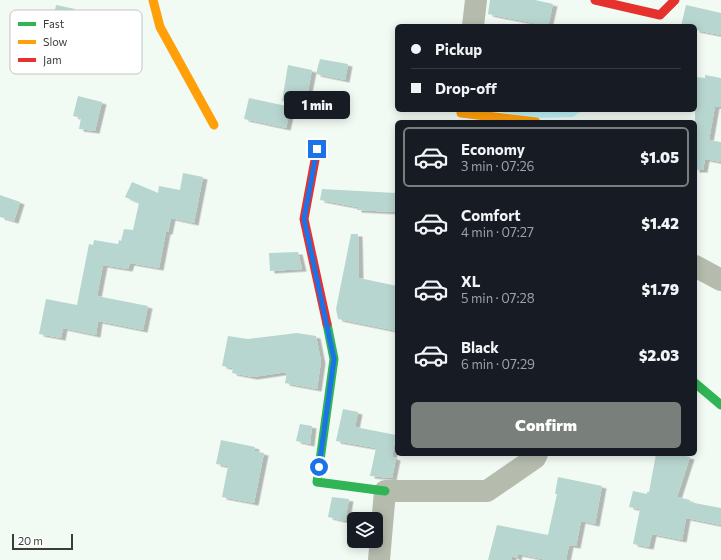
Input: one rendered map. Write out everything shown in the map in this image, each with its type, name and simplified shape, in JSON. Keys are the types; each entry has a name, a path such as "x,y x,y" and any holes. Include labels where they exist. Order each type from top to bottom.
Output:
{"street":[{"path":"153,0 160,27 214,125"},
{"path":"473,24 476,0"},
{"path":"595,0 660,15 675,0"},
{"path":"461,112 519,120"},
{"path":"317,149 304,219 334,359 317,482 385,491 487,491 536,456"},
{"path":"697,267 721,280"},
{"path":"697,385 721,405"},
{"path":"379,560 385,491"}],"water":[{"path":"500,112 580,112 573,117 537,118"}],"building":[{"path":"490,0 535,0 553,4 548,24 538,24 488,14"},
{"path":"56,5 75,9 75,10 55,10"},
{"path":"686,5 721,13 721,35 697,30 697,24 681,24"},
{"path":"320,59 348,64 345,80 316,74"},
{"path":"288,65 312,70 305,106 282,101"},
{"path":"705,75 721,78 721,107 715,106 709,140 721,142 721,162 705,159 703,170 697,170 697,120 695,120 695,112 697,112 697,77 705,78"},
{"path":"78,96 102,102 95,131 79,129 81,118 73,116"},
{"path":"249,98 291,107 286,128 244,119"},
{"path":"183,173 203,177 194,223 171,218 168,232 166,232 159,268 130,263 128,269 103,265 97,296 148,306 143,330 98,321 96,335 63,328 61,338 39,334 46,299 77,305 89,244 93,245 94,240 118,244 119,240 121,241 124,229 133,230 139,203 125,197 132,182 158,193 159,186 180,190"},
{"path":"322,189 395,193 395,212 357,210 357,207 320,200"},
{"path":"0,195 20,202 14,221 0,217"},
{"path":"351,234 358,234 359,278 395,286 395,331 338,319 336,309"},
{"path":"298,252 302,269 270,271 269,253"},
{"path":"297,333 316,336 321,361 317,389 285,383 287,372 253,377 232,373 233,368 222,366 228,336 248,339"},
{"path":"343,409 358,412 355,427 395,435 392,457 396,458 392,478 370,476 376,448 336,441"},
{"path":"300,424 312,426 310,444 296,441"},
{"path":"221,440 255,447 254,451 264,453 254,503 222,497 228,466 216,464"},
{"path":"656,456 690,457 677,497 690,500 689,502 721,508 721,525 686,518 682,540 652,534 649,547 633,544 640,509 629,507 633,491 647,494 647,492 649,492"},
{"path":"558,477 602,486 595,524 581,521 576,546 569,545 566,560 547,560 518,554 517,558 512,556 512,560 488,560 497,525 548,535 557,494 555,494"},
{"path":"332,497 349,499 345,521 328,517"}],"traffic: fast":[{"path":"327,324 334,359 317,482 385,491"},
{"path":"697,385 721,405"}],"traffic: slow":[{"path":"153,0 160,27 214,125"},
{"path":"461,112 519,120"}],"traffic: jam":[{"path":"595,0 660,15 675,0"},
{"path":"317,149 304,219 327,324"}],"route":[{"path":"317,149 304,219 334,359 319,467"}]}
